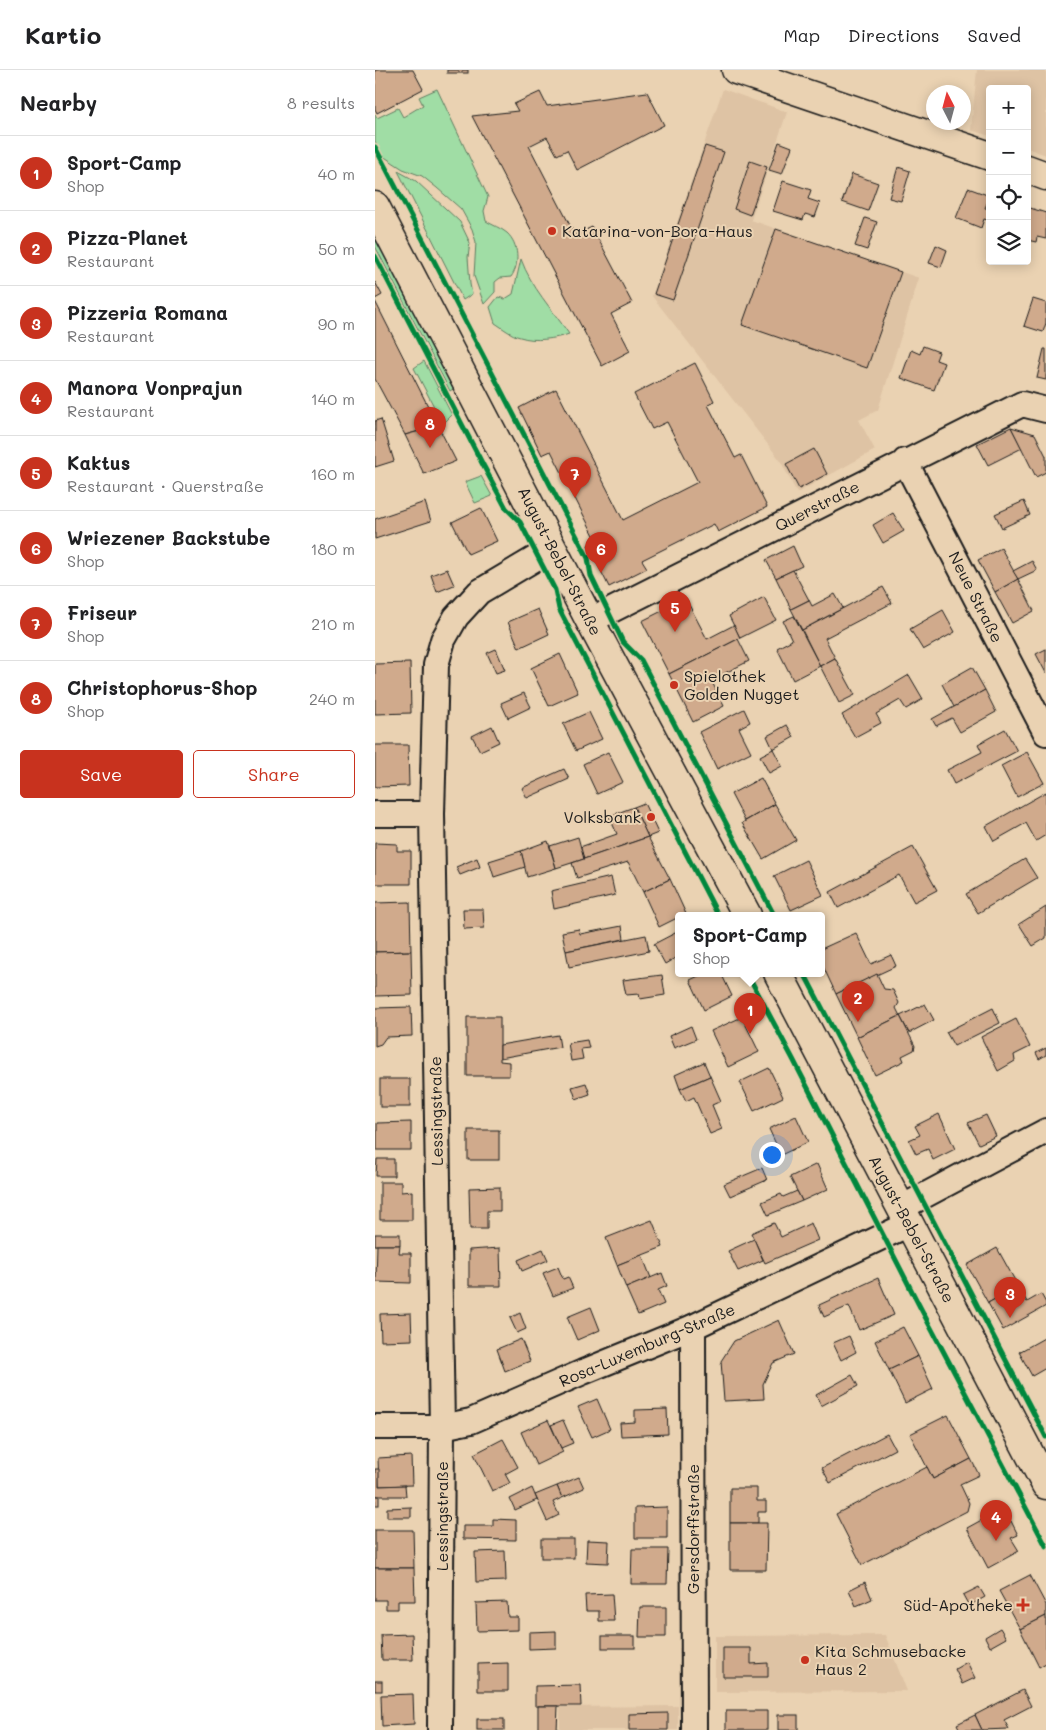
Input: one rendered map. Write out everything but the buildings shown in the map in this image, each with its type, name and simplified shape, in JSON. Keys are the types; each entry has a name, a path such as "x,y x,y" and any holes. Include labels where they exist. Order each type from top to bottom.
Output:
{"main road":[{"path":"737,70 986,155"},
{"path":"1031,170 1046,176"},
{"name":"August-Bebel-Straße","path":"375,206 590,621 745,912"},
{"name":"August-Bebel-Straße","path":"780,977 1046,1485"}],"street":[{"name":"Querstraße","path":"590,621 905,461 1022,404 1046,410"},
{"name":"Neue Straße","path":"905,461 1046,732"},
{"name":"Lessingstraße","path":"440,1730 442,1427 431,814 435,665 443,640 456,617 479,592 553,548"},
{"path":"375,814 431,814"},
{"name":"Rosa-Luxemburg-Straße","path":"375,1427 442,1427 471,1421 693,1327 905,1216 1046,1131"},
{"name":"Gersdorffstraße","path":"693,1327 694,1730"}],"shaded area":[{"path":"977,70 1046,70 1046,155 1031,149 1031,85 986,85 986,135 971,130"},
{"path":"723,89 787,112 751,220 919,278 878,410 859,420 875,450 797,493 780,460 652,296"},
{"name":"Kita Schmusebacke Haus 2","path":"885,1635 907,1691 715,1692 715,1636"},
{"path":"678,1706 678,1730 560,1730 560,1707"}],"green space":[{"path":"437,89 488,197 484,211 486,221 507,233 516,249 517,261 514,272 511,277 500,278 495,282 495,292 484,304 474,276 476,242 472,229 461,209 422,176 403,169 383,156 375,141 375,114 377,118 398,108 403,117 423,105 419,97"},
{"path":"398,171 416,181 460,222 470,243 468,257 472,294 463,300"},
{"path":"375,230 456,387 450,391 375,246"},
{"path":"521,259 530,279 569,334 545,339 526,339 513,335 495,323 490,307 498,297 505,299 513,294"},
{"path":"424,361 452,415 443,424 414,368"},
{"path":"481,476 492,496 475,503 465,482"}],"cycle path":[{"path":"375,147 588,558 591,576 623,642 641,660 772,912"},
{"path":"375,256 506,508 520,522 555,590 559,609 716,912"},
{"path":"749,977 1046,1546"},
{"path":"806,977 1046,1437"}],"place":[{"name":"Katarina-von-Bora-Haus","path":"552,231"},
{"name":"Christophorus-Shop","path":"430,448"},
{"name":"Friseur","path":"575,498"},
{"name":"Wriezener Backstube","path":"601,573"},
{"name":"Kaktus","path":"675,632"},
{"name":"Spielothek Golden Nugget","path":"674,685"},
{"name":"Volksbank","path":"651,817"},
{"name":"Pizza-Planet","path":"858,1022"},
{"name":"Sport-Camp","path":"750,1034"},
{"name":"Pizzeria Romana","path":"1010,1318"},
{"name":"Manora Vonprajun","path":"996,1541"},
{"name":"Süd-Apotheke","path":"1023,1605"},
{"name":"Kita Schmusebacke Haus 2","path":"805,1660"}]}
